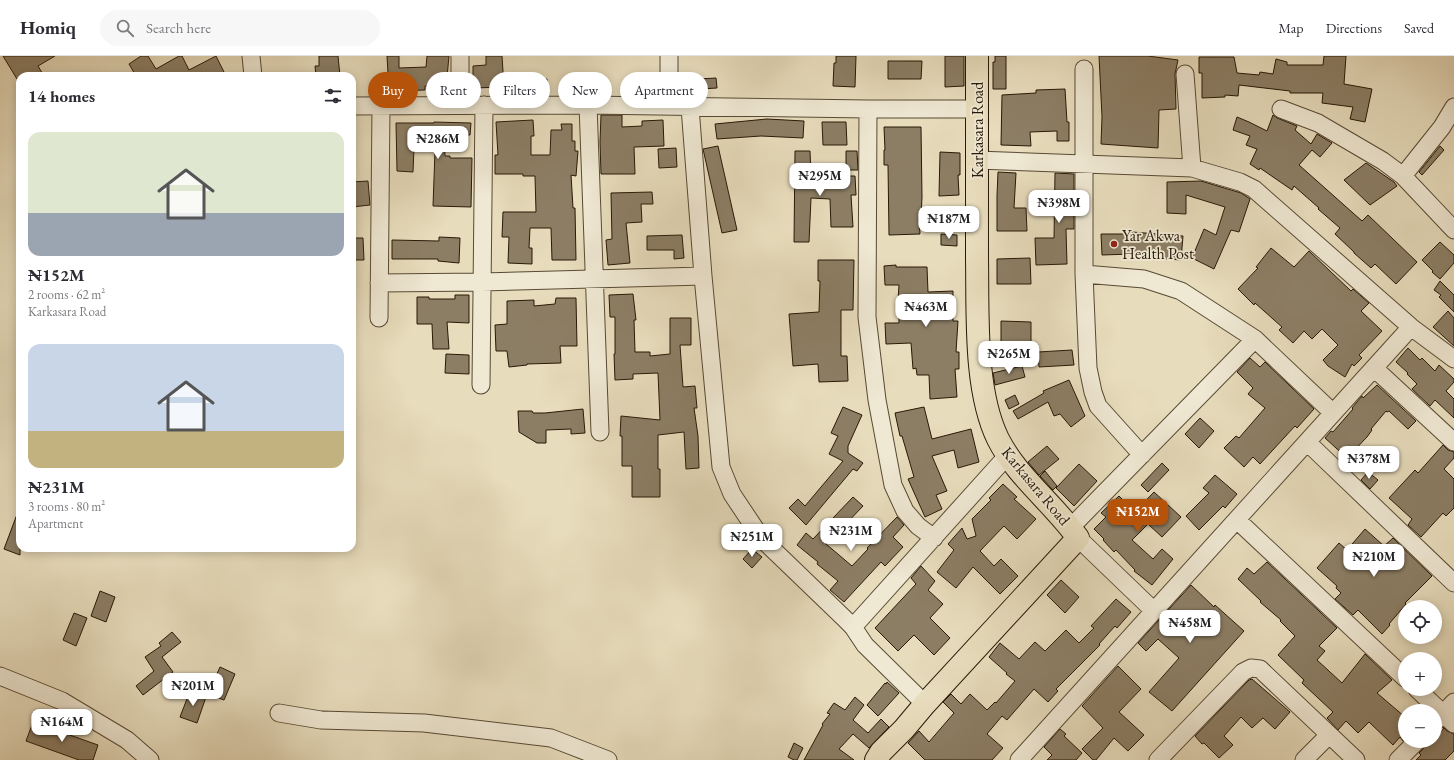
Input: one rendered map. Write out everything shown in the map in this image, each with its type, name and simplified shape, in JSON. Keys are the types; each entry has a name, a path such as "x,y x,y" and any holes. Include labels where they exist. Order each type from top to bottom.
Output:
{"main road":[{"name":"Karkasara Road","path":"886,758 904,729 1074,533 1024,477 1008,456 990,420 983,390 978,332 976,160 977,56"}],"street":[{"path":"251,56 252,72"},
{"path":"460,56 460,72"},
{"path":"669,56 669,72"},
{"path":"1084,69 1084,274 1088,368 1093,392 1098,406 1142,455"},
{"path":"1185,74 1192,168"},
{"path":"481,385 484,105 558,105"},
{"path":"356,106 368,106"},
{"path":"708,107 977,109"},
{"path":"378,318 381,108"},
{"path":"588,108 600,432"},
{"path":"690,108 703,276 721,467 732,494 762,539 853,627 865,645 925,704"},
{"path":"1403,176 1442,127 1454,108"},
{"path":"868,109 867,317 877,400 893,485 905,511 918,526 934,538"},
{"path":"1281,109 1318,123 1383,161 1403,176 1454,230"},
{"path":"976,160 1192,168 1240,182 1254,189 1411,327 1454,359"},
{"path":"1084,274 1144,279 1181,291 1255,340 1333,413"},
{"path":"379,283 482,282 703,276"},
{"path":"1019,760 1411,327"},
{"path":"1154,611 1074,533 1142,455 1255,340"},
{"path":"1374,368 1454,442"},
{"path":"1307,442 1454,584"},
{"path":"853,627 1008,456"},
{"path":"1237,520 1398,671"},
{"path":"1158,760 1229,685 1242,672 1250,668 1260,669 1356,760"},
{"path":"0,676 62,701 89,716 127,740 150,760"},
{"path":"1425,696 1447,715"},
{"path":"279,713 320,720 424,722 551,738 608,760"},
{"path":"1304,760 1329,735"},
{"path":"1398,760 1409,748"}],"building":[{"path":"3,56 55,56 38,66 42,72 16,72 16,77"},
{"path":"141,56 148,56 156,69 179,56 182,56 189,70 216,56 224,72 134,72 129,64"},
{"path":"319,56 338,56 340,72 316,72 315,66 319,66"},
{"path":"387,56 399,56 399,68 426,67 427,56 449,56 448,72 426,72 425,90 418,90 418,72 388,72"},
{"path":"486,56 502,56 503,72 489,72 489,87 481,88 481,72 473,72 473,66 486,65"},
{"path":"836,56 856,56 855,87 833,86 834,63 836,63"},
{"path":"945,56 964,56 964,86 945,87"},
{"path":"995,56 1006,56 1006,89 993,89 993,62 995,62"},
{"path":"1099,56 1148,56 1178,60 1175,74 1176,109 1159,110 1158,148 1101,144 1102,117"},
{"path":"1324,56 1346,56 1344,84 1372,89 1365,122 1350,119 1353,107 1322,103 1323,93 1290,93 1290,91 1239,85 1238,96 1225,95 1225,97 1202,98 1202,73 1199,73 1199,57 1234,57 1237,73 1259,75 1260,72 1273,74 1276,59 1287,62 1287,65 1323,65"},
{"path":"888,61 922,61 921,79 888,79"},
{"path":"708,78 716,78 717,88 708,89"},
{"path":"1065,89 1067,122 1069,122 1069,141 1057,141 1057,131 1030,132 1031,146 1001,145 1002,95 1036,93 1036,90"},
{"path":"601,115 622,115 622,127 642,126 642,121 663,120 664,146 634,147 635,174 601,174"},
{"path":"1273,115 1297,126 1295,130 1311,144 1317,134 1332,143 1320,157 1312,150 1299,165 1362,221 1368,215 1417,262 1396,284 1375,264 1371,268 1354,253 1335,234 1340,228 1294,186 1292,190 1260,168 1259,170 1250,164 1257,149 1246,145 1250,136 1233,130 1237,117 1267,131"},
{"path":"767,119 804,121 803,138 761,136 717,139 715,124"},
{"path":"533,120 534,136 531,136 531,155 550,155 551,130 562,130 561,124 572,124 572,141 575,141 575,151 578,151 576,176 571,175 573,208 575,208 576,260 552,260 551,228 530,228 529,248 532,248 532,264 508,263 509,237 502,237 503,212 536,212 535,176 523,176 523,174 495,174 495,155 498,155 496,122"},
{"path":"822,122 846,122 847,145 823,145"},
{"path":"396,123 471,123 470,135 444,134 445,156 450,156 450,158 472,158 471,207 433,206 435,151 433,151 433,148 414,148 413,172 397,171"},
{"path":"884,127 921,127 922,197 921,218 919,218 920,234 889,235 888,165 884,165"},
{"path":"718,146 737,230 722,233 703,149"},
{"path":"1440,146 1444,150 1422,175 1419,172"},
{"path":"676,148 677,167 659,168 658,149"},
{"path":"795,151 810,151 811,176 855,176 856,195 851,195 853,227 831,227 830,199 811,198 809,242 794,242"},
{"path":"846,151 857,151 858,170 846,170"},
{"path":"940,152 960,153 960,175 958,175 959,195 939,196"},
{"path":"1366,163 1394,182 1397,186 1370,205 1344,180"},
{"path":"998,172 1016,173 1014,208 1026,208 1027,231 997,231"},
{"path":"1055,173 1074,174 1074,229 1066,229 1067,264 1036,265 1035,238 1054,238"},
{"path":"368,181 370,205 356,207 356,182"},
{"path":"1201,181 1241,193 1250,199 1239,232 1231,230 1214,269 1192,258 1204,229 1216,235 1225,207 1186,195 1186,214 1167,213 1167,182"},
{"path":"652,192 653,204 641,204 642,222 626,223 630,263 608,265 606,240 612,239 611,193"},
{"path":"1132,232 1183,236 1181,260 1131,256 1131,254 1102,255 1101,234 1132,234"},
{"path":"941,234 957,235 957,246 941,245"},
{"path":"682,235 684,258 674,259 674,250 647,250 647,236"},
{"path":"439,237 460,238 459,263 438,261 438,259 392,259 392,240 439,241"},
{"path":"356,238 363,238 364,260 356,260"},
{"path":"1440,242 1454,255 1454,263 1440,279 1422,260"},
{"path":"1271,248 1294,267 1309,251 1351,291 1353,289 1369,303 1361,311 1382,331 1359,355 1362,358 1354,366 1352,364 1345,377 1328,366 1323,360 1338,345 1322,329 1312,339 1304,331 1293,343 1279,330 1282,327 1255,303 1254,305 1238,289 1258,268 1256,267"},
{"path":"1030,258 1031,284 997,284 997,259"},
{"path":"818,260 854,260 853,310 841,310 841,356 847,356 848,381 819,382 818,364 793,366 789,314 819,312 820,281 818,281"},
{"path":"896,265 896,267 927,267 928,292 953,291 953,321 958,321 956,352 959,352 959,369 955,369 957,397 930,399 929,375 917,375 916,368 913,369 911,343 886,344 885,323 899,323 899,285 885,285 884,266"},
{"path":"1440,281 1454,295 1454,312 1439,297 1441,295 1434,290"},
{"path":"633,294 636,320 634,320 635,352 650,352 650,356 670,354 670,318 691,318 691,345 680,345 683,387 695,386 697,408 694,408 698,436 699,468 686,469 684,432 658,435 660,497 632,497 632,466 622,466 622,436 620,436 621,416 660,420 658,373 633,374 633,379 615,380 615,317 610,317 609,295"},
{"path":"455,295 469,295 469,323 447,322 449,349 433,349 432,324 417,324 417,297 429,297 429,299 455,299"},
{"path":"556,298 576,298 577,346 560,346 561,363 527,364 509,367 507,351 496,351 495,325 507,324 507,301 534,300 534,306 555,304"},
{"path":"1448,311 1454,318 1454,346 1433,327"},
{"path":"1001,321 1031,322 1031,343 1001,342"},
{"path":"1408,348 1420,360 1422,358 1435,371 1439,365 1454,379 1454,382 1446,391 1454,399 1454,418 1435,400 1430,406 1412,389 1417,384 1396,362"},
{"path":"1072,350 1074,365 1039,367 1038,352"},
{"path":"446,354 469,355 469,374 445,373"},
{"path":"1250,358 1260,367 1265,362 1314,409 1297,428 1295,426 1260,464 1253,457 1244,467 1224,448 1236,436 1239,438 1265,408 1248,394 1253,388 1237,372"},
{"path":"1022,366 1025,377 995,385 993,373"},
{"path":"1069,380 1085,416 1071,427 1060,414 1054,416 1048,402 1018,419 1013,411 1044,393 1043,391"},
{"path":"1377,385 1416,421 1408,429 1389,411 1386,411 1371,429 1372,430 1367,437 1347,458 1325,438 1331,431 1333,432 1362,396 1363,398"},
{"path":"1015,395 1019,404 1009,409 1005,400"},
{"path":"843,407 862,415 848,446 848,453 863,463 857,471 853,469 806,525 789,508 798,499 805,506 843,461 829,454 838,436 831,433"},
{"path":"924,407 932,439 971,429 979,462 958,468 954,450 932,456 947,491 936,495 942,509 925,517 908,479 914,477 902,436 900,436 895,413"},
{"path":"583,409 585,433 571,434 571,429 546,430 546,443 537,443 519,432 518,411 545,413"},
{"path":"1200,418 1214,431 1199,448 1185,434"},
{"path":"1443,445 1448,450 1454,452 1454,458 1444,469 1454,479 1454,508 1446,516 1443,513 1421,537 1408,525 1412,519 1389,498 1415,470 1418,473"},
{"path":"1047,446 1059,459 1039,475 1028,462"},
{"path":"1162,463 1169,470 1148,492 1141,485"},
{"path":"1079,464 1097,481 1074,506 1056,488"},
{"path":"1045,471 1057,486 1053,490 1040,476"},
{"path":"1368,472 1378,480 1370,489 1361,480"},
{"path":"1215,475 1237,494 1225,508 1223,506 1199,530 1186,516 1209,493 1203,488"},
{"path":"1003,484 1017,497 1014,499 1036,519 1017,539 1004,526 980,551 994,566 1001,559 1018,576 1000,594 973,567 956,588 937,572 954,550 948,544 962,528 967,539 976,536 972,519 991,500 989,498"},
{"path":"1154,492 1181,517 1162,537 1148,524 1132,540 1153,559 1162,549 1173,559 1152,585 1134,571 1135,570 1116,550 1114,552 1094,529 1106,517 1101,513 1119,496 1135,512"},
{"path":"853,497 863,506 826,544 852,566 897,517 904,525 893,537 903,547 885,566 881,562 844,602 830,590 838,581 797,545 806,533 813,539"},
{"path":"16,517 16,552 20,552 20,555 4,549"},
{"path":"1365,529 1384,546 1393,538 1432,576 1408,600 1398,600 1398,613 1382,634 1358,610 1353,615 1335,599 1341,593 1336,588 1337,586 1317,568 1339,543 1347,550"},
{"path":"752,549 762,557 752,568 743,559"},
{"path":"1267,562 1337,628 1319,646 1325,651 1317,660 1342,683 1365,654 1392,680 1377,693 1398,711 1398,739 1393,745 1369,722 1358,733 1346,721 1338,730 1327,718 1333,712 1302,683 1304,680 1278,655 1295,636 1280,621 1281,620 1260,602 1261,601 1238,579 1247,568 1254,574"},
{"path":"921,566 935,581 928,590 943,604 930,618 950,638 934,655 914,635 898,651 875,628 916,584 911,578"},
{"path":"1061,580 1079,597 1065,613 1047,595"},
{"path":"1191,585 1214,607 1215,605 1244,631 1172,711 1149,692 1179,658 1158,639 1146,651 1138,643"},
{"path":"100,591 115,597 106,622 91,616"},
{"path":"1116,599 1131,612 1117,628 1115,626 1099,644 1100,645 1056,689 1058,691 1048,702 1034,689 1007,720 1002,716 987,734 1003,748 992,760 925,760 908,743 919,731 929,742 954,713 943,702 951,694 961,704 970,694 987,710 995,702 996,703 1015,681 989,657 1000,643 1019,659 1035,642 1045,651 1066,630 1079,643 1094,628 1091,626"},
{"path":"74,613 87,618 76,646 63,640"},
{"path":"172,632 181,642 162,657 173,672 143,695 136,686 154,671 145,657 161,646 159,643"},
{"path":"1118,666 1141,689 1119,712 1144,735 1128,751 1114,738 1096,760 1093,760 1082,749 1103,728 1082,706"},
{"path":"220,667 235,674 224,700 208,694"},
{"path":"1252,679 1290,712 1275,729 1263,718 1252,728 1241,717 1224,736 1233,745 1219,758 1195,736 1249,680"},
{"path":"887,682 899,693 878,716 867,705"},
{"path":"190,691 206,697 197,723 180,717"},
{"path":"855,697 864,705 853,720 868,733 881,719 889,727 869,748 853,734 839,749 854,760 804,760 823,725 822,724 830,714 827,713 834,703 845,710"},
{"path":"33,722 98,745 93,760 79,760 26,741"},
{"path":"1444,728 1454,734 1454,751 1445,760 1416,760 1421,755 1419,753 1424,748 1442,748 1442,730"},
{"path":"1060,729 1066,734 1064,736 1082,753 1076,760 1047,760 1052,755 1044,747"},
{"path":"794,743 803,748 797,760 788,757"}],"place":[{"name":"Yar Akwa Health Post","path":"1114,244"}]}
